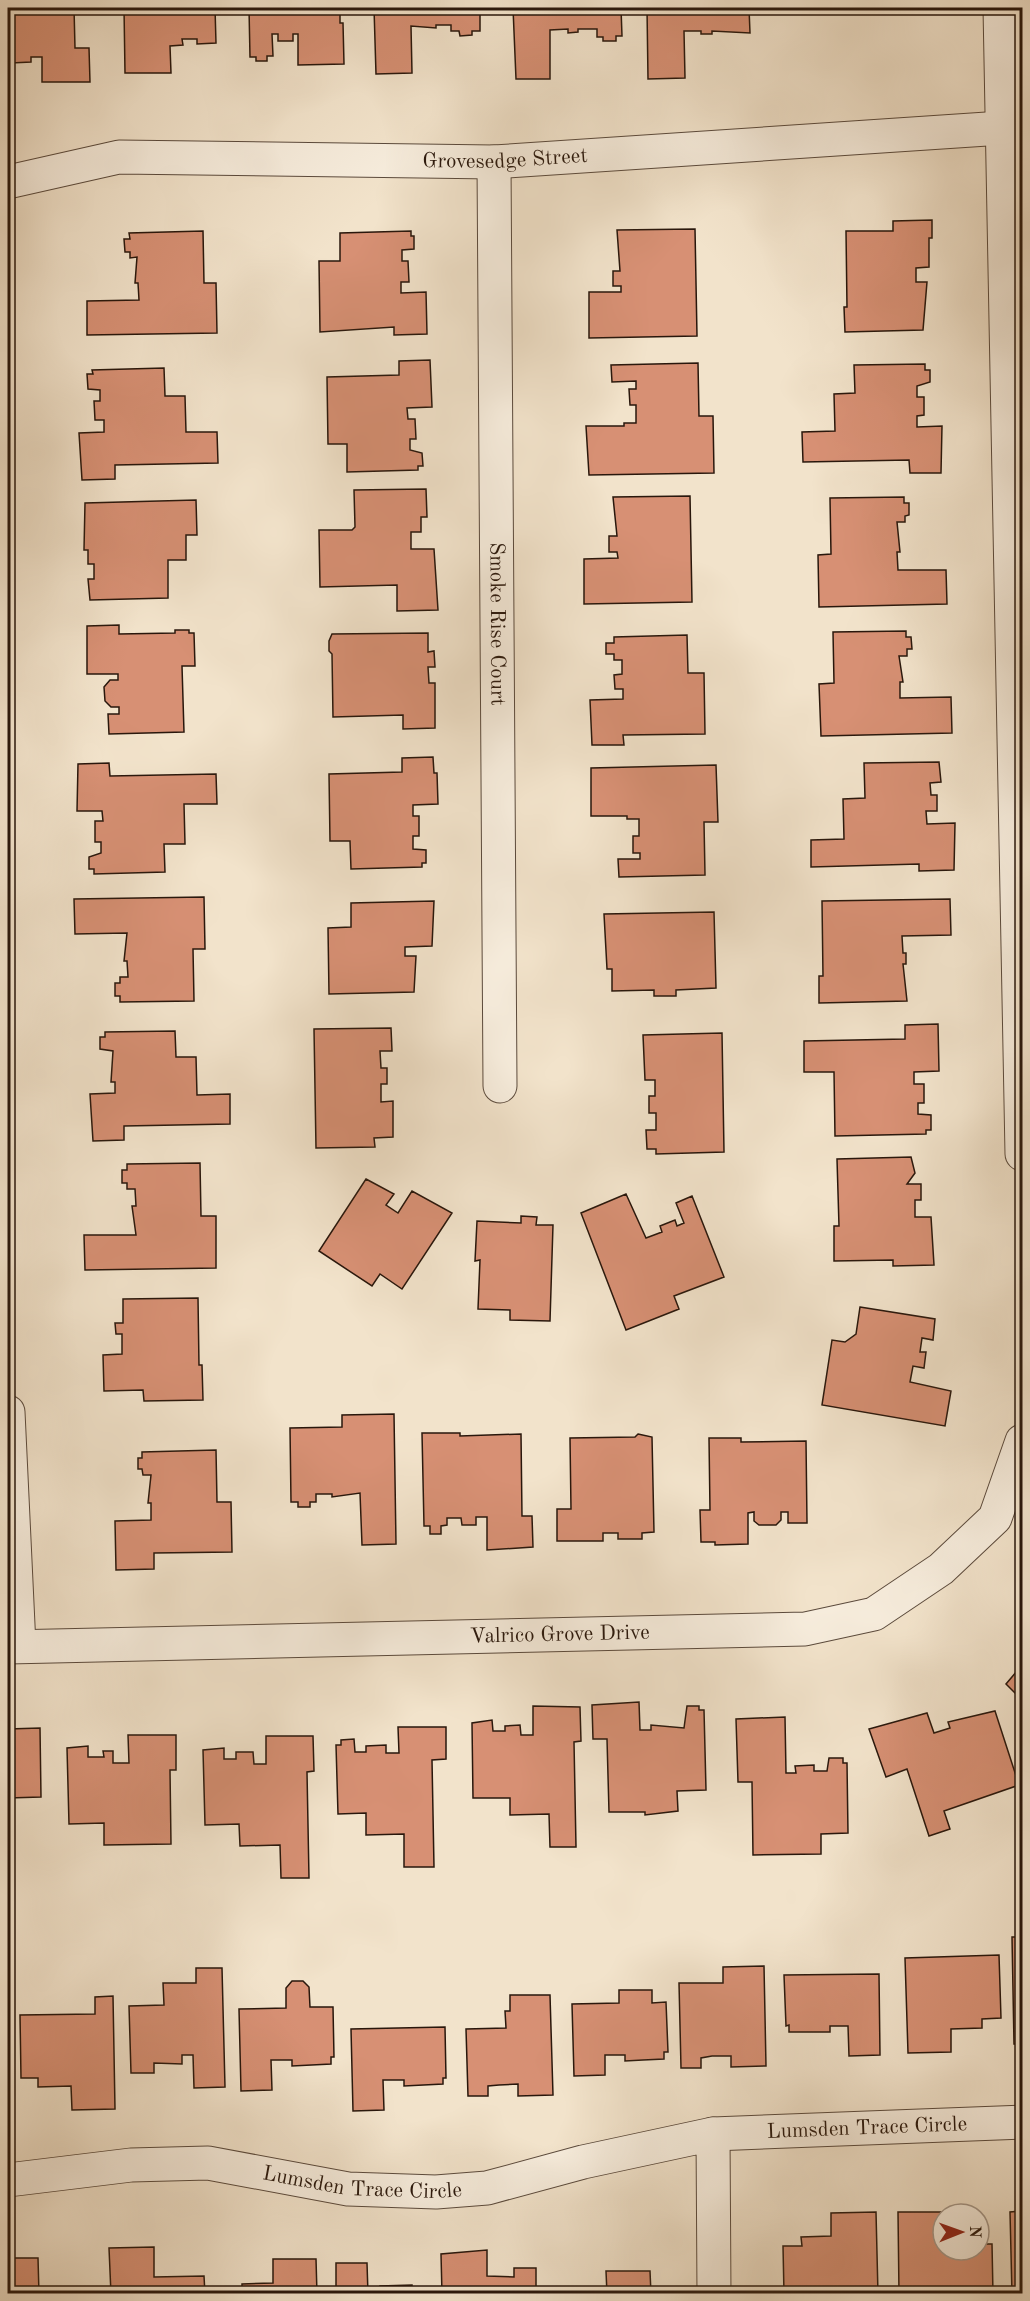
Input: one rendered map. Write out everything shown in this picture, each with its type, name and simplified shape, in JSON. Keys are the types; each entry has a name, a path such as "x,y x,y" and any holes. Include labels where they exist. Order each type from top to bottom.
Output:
{"street":[{"path":"1000,8 1023,1154"},
{"name":"Grovesedge Street","path":"8,182 119,157 494,162 1002,128"},
{"name":"Smoke Rise Court","path":"494,162 500,1086"},
{"path":"8,1413 13,1647"},
{"name":"Valrico Grove Drive","path":"13,1647 805,1629 874,1614 941,1569 995,1518 1023,1441"},
{"name":"Lumsden Trace Circle","path":"8,2180 131,2165 208,2163 348,2189 436,2192 487,2188 583,2162 713,2134 1023,2122"},
{"path":"713,2134 714,2294"}],"building":[{"path":"8,8 74,8 75,48 89,48 90,82 42,82 42,57 31,57 31,62 11,63 11,59 8,59"},
{"path":"124,8 215,8 216,43 197,44 197,39 182,39 183,45 170,46 171,73 125,73"},
{"path":"249,8 340,8 340,23 343,23 344,64 298,65 298,34 293,34 293,41 278,41 278,34 272,34 273,56 267,56 267,61 256,61 256,57 250,57"},
{"path":"374,8 480,8 480,31 472,31 472,35 460,36 459,31 451,31 451,25 436,25 436,28 411,26 412,73 376,74"},
{"path":"513,8 621,8 622,36 616,36 616,41 603,41 603,37 597,37 597,29 578,29 578,32 568,33 568,29 550,30 550,79 516,79"},
{"path":"647,8 749,8 750,33 712,31 712,34 701,34 701,31 684,31 685,78 648,79"},
{"path":"932,220 932,238 929,238 929,267 916,268 916,282 927,282 923,330 845,332 846,231 893,231 893,221"},
{"path":"695,229 697,336 589,338 589,292 621,292 621,286 613,286 613,271 620,271 617,230"},
{"path":"203,231 204,283 216,283 217,333 87,335 87,301 139,300 138,283 135,283 137,257 130,258 130,252 125,252 124,239 130,239 129,233"},
{"path":"411,231 411,236 414,236 414,249 402,250 402,261 408,261 409,282 401,282 401,293 426,292 427,334 394,335 394,327 320,332 319,261 340,261 340,233"},
{"path":"430,360 432,407 407,408 408,419 415,419 416,439 410,439 410,450 422,453 423,466 418,466 418,470 347,472 347,444 328,444 327,377 399,375 399,361"},
{"path":"698,363 699,416 713,416 714,473 589,475 586,426 624,426 624,423 636,423 636,405 630,405 629,389 636,389 636,381 612,382 611,365"},
{"path":"925,364 925,370 930,370 930,382 917,386 917,397 924,397 924,415 917,416 917,427 942,426 941,473 910,473 909,460 803,462 802,432 835,431 834,394 855,393 854,365"},
{"path":"164,368 165,396 185,396 186,432 217,432 218,463 115,465 115,479 82,480 79,433 104,432 104,420 95,420 94,401 100,401 100,390 88,389 87,374 93,374 92,370"},
{"path":"426,489 427,517 421,517 421,532 411,532 411,549 434,549 438,610 397,611 397,585 320,587 319,530 352,530 355,527 354,490"},
{"path":"690,496 692,602 584,604 584,559 618,558 617,552 609,552 609,536 617,536 613,497"},
{"path":"904,497 904,503 909,503 909,515 905,516 905,522 897,522 900,552 897,552 898,570 946,570 947,604 819,607 818,555 831,554 830,498"},
{"path":"196,500 197,535 186,535 186,560 168,560 168,598 90,600 88,579 94,579 94,564 88,564 88,550 84,550 85,503"},
{"path":"119,625 119,634 175,633 175,630 189,630 189,633 194,633 195,666 182,666 184,732 109,734 108,714 119,714 119,707 111,707 105,701 104,687 110,680 118,680 118,674 87,674 87,626"},
{"path":"906,631 906,637 911,637 912,649 907,649 907,656 899,656 903,682 900,682 900,698 951,697 952,733 821,736 819,684 834,683 833,632"},
{"path":"428,633 428,652 434,651 435,667 428,667 429,683 435,683 435,728 403,729 403,715 333,717 332,654 329,651 332,634"},
{"path":"687,635 688,673 704,673 705,734 623,735 624,745 592,745 590,700 623,699 623,689 615,689 614,675 622,674 622,660 614,660 614,654 606,654 606,643 614,643 614,637"},
{"path":"433,757 434,773 437,773 438,804 413,805 413,816 419,816 419,836 413,836 413,849 426,850 426,863 422,863 422,867 351,869 350,841 330,841 329,774 402,772 402,758"},
{"path":"939,762 941,782 930,783 931,795 937,795 937,811 926,811 927,824 955,823 954,870 919,871 919,864 811,867 811,840 844,839 843,799 865,798 864,763"},
{"path":"109,763 110,776 216,774 217,804 184,804 185,844 164,844 165,872 94,874 94,869 89,869 89,857 101,853 101,842 95,842 95,821 103,821 102,811 77,811 78,764"},
{"path":"716,765 718,822 704,822 705,875 619,877 618,859 640,859 640,853 633,853 633,836 639,836 639,819 627,819 627,816 591,816 591,768"},
{"path":"204,897 205,949 193,949 194,1001 120,1002 120,996 115,996 115,983 120,983 120,977 128,977 127,961 124,961 127,933 75,934 74,899"},
{"path":"950,899 951,935 902,936 903,953 906,953 906,964 903,964 907,1001 819,1003 819,976 823,976 822,901"},
{"path":"434,901 432,946 405,947 405,956 416,956 414,992 329,994 328,928 351,927 351,903"},
{"path":"714,912 716,988 676,990 676,996 654,996 654,990 612,991 612,969 607,969 604,914"},
{"path":"938,1024 939,1071 914,1072 914,1084 924,1084 924,1103 918,1103 918,1114 931,1115 931,1130 926,1130 926,1134 835,1136 834,1072 804,1072 804,1041 905,1039 905,1025"},
{"path":"391,1028 392,1051 380,1051 381,1068 387,1068 387,1084 381,1084 381,1102 393,1101 393,1137 374,1138 375,1147 316,1148 314,1029"},
{"path":"175,1031 176,1057 196,1057 197,1095 230,1094 230,1124 124,1126 124,1140 93,1141 90,1094 115,1093 115,1082 111,1082 113,1051 100,1049 100,1037 105,1037 105,1032"},
{"path":"722,1033 724,1152 656,1154 656,1149 647,1149 646,1130 656,1130 656,1113 649,1113 649,1096 655,1096 655,1080 645,1080 643,1035"},
{"path":"911,1157 915,1173 907,1184 921,1184 921,1200 915,1200 915,1217 931,1217 934,1265 893,1266 893,1260 834,1261 834,1226 839,1226 837,1159"},
{"path":"200,1163 201,1216 216,1216 216,1268 85,1270 84,1235 136,1235 132,1206 136,1206 135,1189 127,1189 127,1183 122,1183 122,1170 127,1170 127,1164"},
{"path":"366,1179 394,1194 386,1205 398,1213 412,1191 452,1213 402,1289 380,1274 372,1286 319,1251"},
{"path":"626,1194 646,1238 662,1232 660,1226 675,1220 677,1226 684,1223 676,1203 692,1196 724,1277 674,1296 679,1309 626,1330 581,1213"},
{"path":"521,1216 537,1217 536,1225 553,1225 550,1321 510,1320 510,1310 478,1309 480,1260 475,1261 477,1221 521,1223"},
{"path":"198,1298 199,1365 202,1365 203,1400 144,1401 143,1390 104,1391 103,1355 122,1354 122,1334 116,1334 115,1323 123,1323 123,1299"},
{"path":"860,1307 935,1319 933,1340 922,1338 920,1352 926,1352 924,1368 913,1366 910,1382 951,1391 945,1426 822,1405 832,1340 845,1342 856,1334"},
{"path":"394,1414 396,1544 362,1545 360,1493 332,1497 332,1494 316,1494 316,1502 310,1502 310,1507 298,1507 298,1502 291,1502 290,1428 342,1427 342,1415"},
{"path":"422,1433 460,1433 460,1436 521,1434 522,1516 532,1516 533,1547 487,1550 487,1517 476,1517 476,1525 462,1525 461,1518 447,1518 447,1525 441,1526 441,1534 430,1534 430,1526 424,1526"},
{"path":"638,1434 652,1437 654,1532 642,1533 642,1539 618,1539 618,1533 603,1533 603,1541 557,1541 557,1509 571,1509 570,1438 635,1437"},
{"path":"709,1438 741,1438 741,1442 806,1441 807,1523 788,1523 788,1512 781,1512 781,1520 776,1525 759,1525 754,1521 754,1512 748,1513 748,1544 715,1545 715,1542 701,1542 700,1510 710,1510"},
{"path":"216,1450 217,1502 231,1502 232,1552 154,1553 154,1569 116,1570 115,1521 151,1520 151,1503 148,1503 151,1475 143,1475 142,1469 138,1469 138,1458 142,1458 142,1452"},
{"path":"1017,1671 1020,1673 1022,1671 1022,1700 1006,1684"},
{"path":"639,1702 640,1730 651,1730 651,1725 684,1728 687,1706 699,1706 699,1710 704,1710 706,1790 677,1791 678,1811 645,1815 645,1812 609,1812 607,1739 593,1739 592,1705"},
{"path":"533,1706 580,1707 581,1741 574,1742 576,1847 550,1847 549,1814 510,1815 510,1798 473,1798 472,1723 492,1720 493,1731 505,1731 505,1726 520,1725 521,1735 533,1735"},
{"path":"995,1711 1019,1785 944,1811 950,1829 929,1836 907,1769 886,1777 869,1729 927,1713 934,1733 950,1728 948,1722"},
{"path":"785,1717 786,1773 796,1773 795,1766 814,1765 814,1771 827,1771 829,1758 843,1758 843,1763 847,1763 848,1833 821,1834 821,1854 753,1855 752,1782 738,1782 736,1719"},
{"path":"398,1727 446,1727 446,1759 432,1760 434,1867 404,1867 404,1834 366,1835 366,1813 338,1814 336,1745 341,1745 341,1740 354,1739 355,1752 366,1752 366,1746 386,1745 386,1753 399,1753"},
{"path":"40,1728 41,1797 8,1798 8,1729"},
{"path":"128,1735 176,1735 176,1770 170,1770 171,1844 104,1845 104,1823 69,1824 67,1748 88,1746 88,1757 104,1757 103,1751 113,1751 113,1763 129,1763"},
{"path":"266,1736 313,1736 314,1771 307,1772 309,1878 281,1878 280,1845 240,1846 239,1824 205,1825 203,1750 224,1748 224,1759 236,1759 236,1752 253,1752 254,1764 266,1764"},
{"path":"1012,1937 1022,1937 1022,2044 1014,2044"},
{"path":"999,1955 1001,2018 982,2019 982,2028 951,2029 951,2052 908,2053 905,1958"},
{"path":"764,1966 766,2066 731,2067 731,2056 712,2056 701,2058 701,2068 681,2068 679,1983 723,1983 723,1967"},
{"path":"196,1968 222,1968 225,2087 194,2088 193,2055 182,2055 182,2064 154,2063 154,2073 131,2073 129,2006 164,2005 163,1983 196,1983"},
{"path":"879,1974 880,2055 849,2056 848,2026 830,2026 830,2032 789,2032 789,2025 786,2026 784,1975"},
{"path":"292,1981 303,1981 309,1987 310,2007 333,2007 334,2057 331,2057 331,2064 292,2066 292,2060 271,2060 272,2090 241,2091 239,2009 286,2008 286,1988"},
{"path":"619,1990 652,1990 652,2003 666,2002 668,2052 664,2052 664,2059 625,2061 625,2055 605,2055 605,2075 574,2076 572,2004 619,2003"},
{"path":"8,1994 10,2119 8,2119"},
{"path":"510,1995 550,1995 553,2095 518,2096 518,2084 488,2086 488,2096 468,2096 466,2029 506,2028 505,2011 510,2011"},
{"path":"113,1996 115,2109 72,2110 71,2086 38,2087 38,2078 21,2078 20,2015 95,2014 95,1997"},
{"path":"445,2027 446,2078 443,2078 443,2084 404,2086 404,2080 383,2080 384,2110 353,2111 351,2029"},
{"path":"1022,2211 1022,2294 1012,2294 1010,2212"},
{"path":"876,2212 878,2294 784,2294 783,2246 802,2246 801,2237 831,2236 831,2213"},
{"path":"898,2212 931,2212 931,2262 991,2262 992,2244 993,2294 899,2294"},
{"path":"154,2247 154,2277 204,2276 205,2294 111,2294 109,2248"},
{"path":"487,2250 487,2276 514,2277 514,2268 536,2268 536,2294 442,2294 441,2254"},
{"path":"8,2258 38,2258 39,2294 8,2294"},
{"path":"273,2259 316,2259 317,2294 227,2294 242,2293 242,2284 273,2283"},
{"path":"336,2263 367,2263 368,2294 336,2294"},
{"path":"606,2271 650,2271 651,2294 607,2294"},
{"path":"412,2285 412,2294 380,2294 380,2286"},
{"path":"83,2290 83,2294 51,2294 51,2291"}]}
